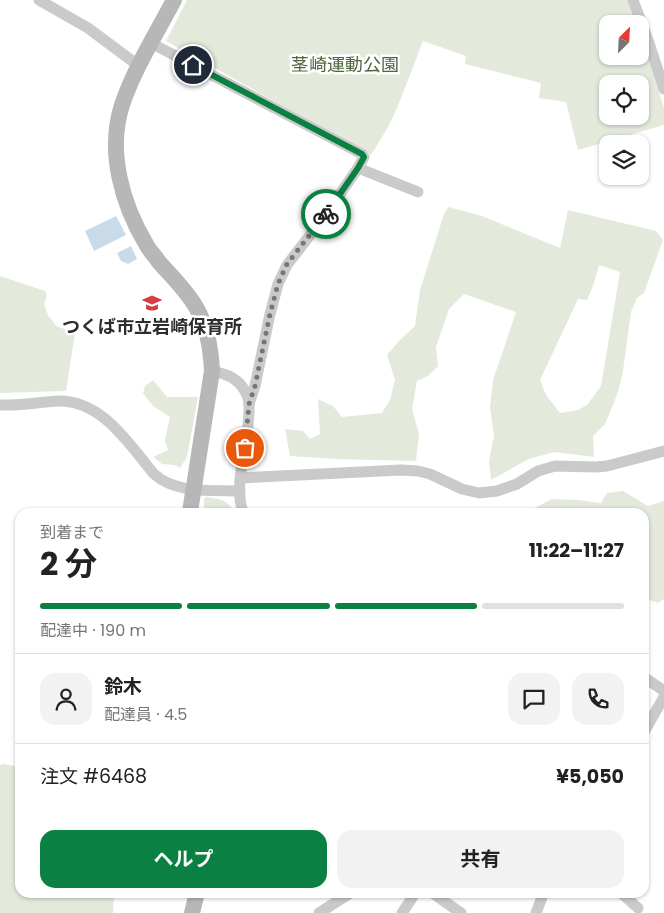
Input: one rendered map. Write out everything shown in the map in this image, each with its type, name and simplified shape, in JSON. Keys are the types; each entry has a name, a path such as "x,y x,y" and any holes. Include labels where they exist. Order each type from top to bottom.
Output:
{"street":[{"path":"39,0 88,28 139,66"},
{"path":"174,0 139,66 122,106 116,144 120,180 134,222 146,246 197,308 208,339 212,371 191,508"},
{"path":"633,0 664,89"},
{"path":"151,43 362,154 364,157 324,217 287,264 278,284 255,386 249,404"},
{"path":"358,168 418,192"},
{"path":"212,371 235,379 247,394 249,404 248,421 240,491 242,508"},
{"path":"0,405 59,401 76,403 104,418 119,431 160,479 171,484 194,489 240,491"},
{"path":"241,478 401,470 418,471 430,474 462,489 479,493 497,491 517,484 538,471 555,466 608,466 664,451"},
{"path":"649,680 664,691"},
{"path":"649,724 664,698"},
{"path":"192,913 196,898"},
{"path":"319,913 343,898"},
{"path":"402,913 412,898"},
{"path":"440,898 461,913"},
{"path":"536,913 542,898"},
{"path":"627,898 638,908"}],"green space":[{"name":"茎崎運動公園","path":"187,0 629,0 634,15 599,15 599,65 649,65 649,60 664,108 664,125 630,135 599,135 599,144 578,150 566,102 539,98 541,83 465,64 466,56 423,41 398,106 371,155 166,41"},
{"path":"448,207 482,216 560,248 568,210 656,231 663,240 644,293 637,298 631,312 619,388 605,424 593,436 594,457 554,452 529,459 491,480 489,461 494,436 490,408 493,380 516,312 464,294 449,309 436,347 438,366 428,376 417,381 412,409 419,434 416,461 290,456 285,429 303,431 310,439 320,434 318,399 333,406 342,417 382,413 390,400 395,380 387,355 415,326 420,290 444,214","holes":["599,265 620,272 601,386 587,405 578,410 560,413 546,395 540,380 578,299 587,300"]},
{"path":"0,276 45,291 47,295 44,304 48,315 56,326 75,333 66,391 0,393"},
{"path":"153,380 167,397 198,397 187,457 180,468 174,465 162,464 153,457 168,450 165,440 170,417 153,406 143,393 145,386"},
{"path":"623,491 648,506 664,501 664,599 658,603 649,600 649,508 535,508 552,499 601,503 607,493"},
{"path":"206,497 219,499 229,504 232,508 204,508 204,499"},
{"path":"0,765 15,766 15,898 114,898 113,913 0,913"}],"water":[{"path":"116,216 126,235 94,251 85,231"},
{"path":"131,246 137,259 128,264 121,261 117,253"}],"way so far":[{"path":"245,448 249,404 253,395 278,284 287,264 326,214"}],"place":[{"name":"つくば市立岩崎保育所","path":"152,303"}],"route":[{"path":"193,65 362,154 364,157 358,168 326,214"}]}
